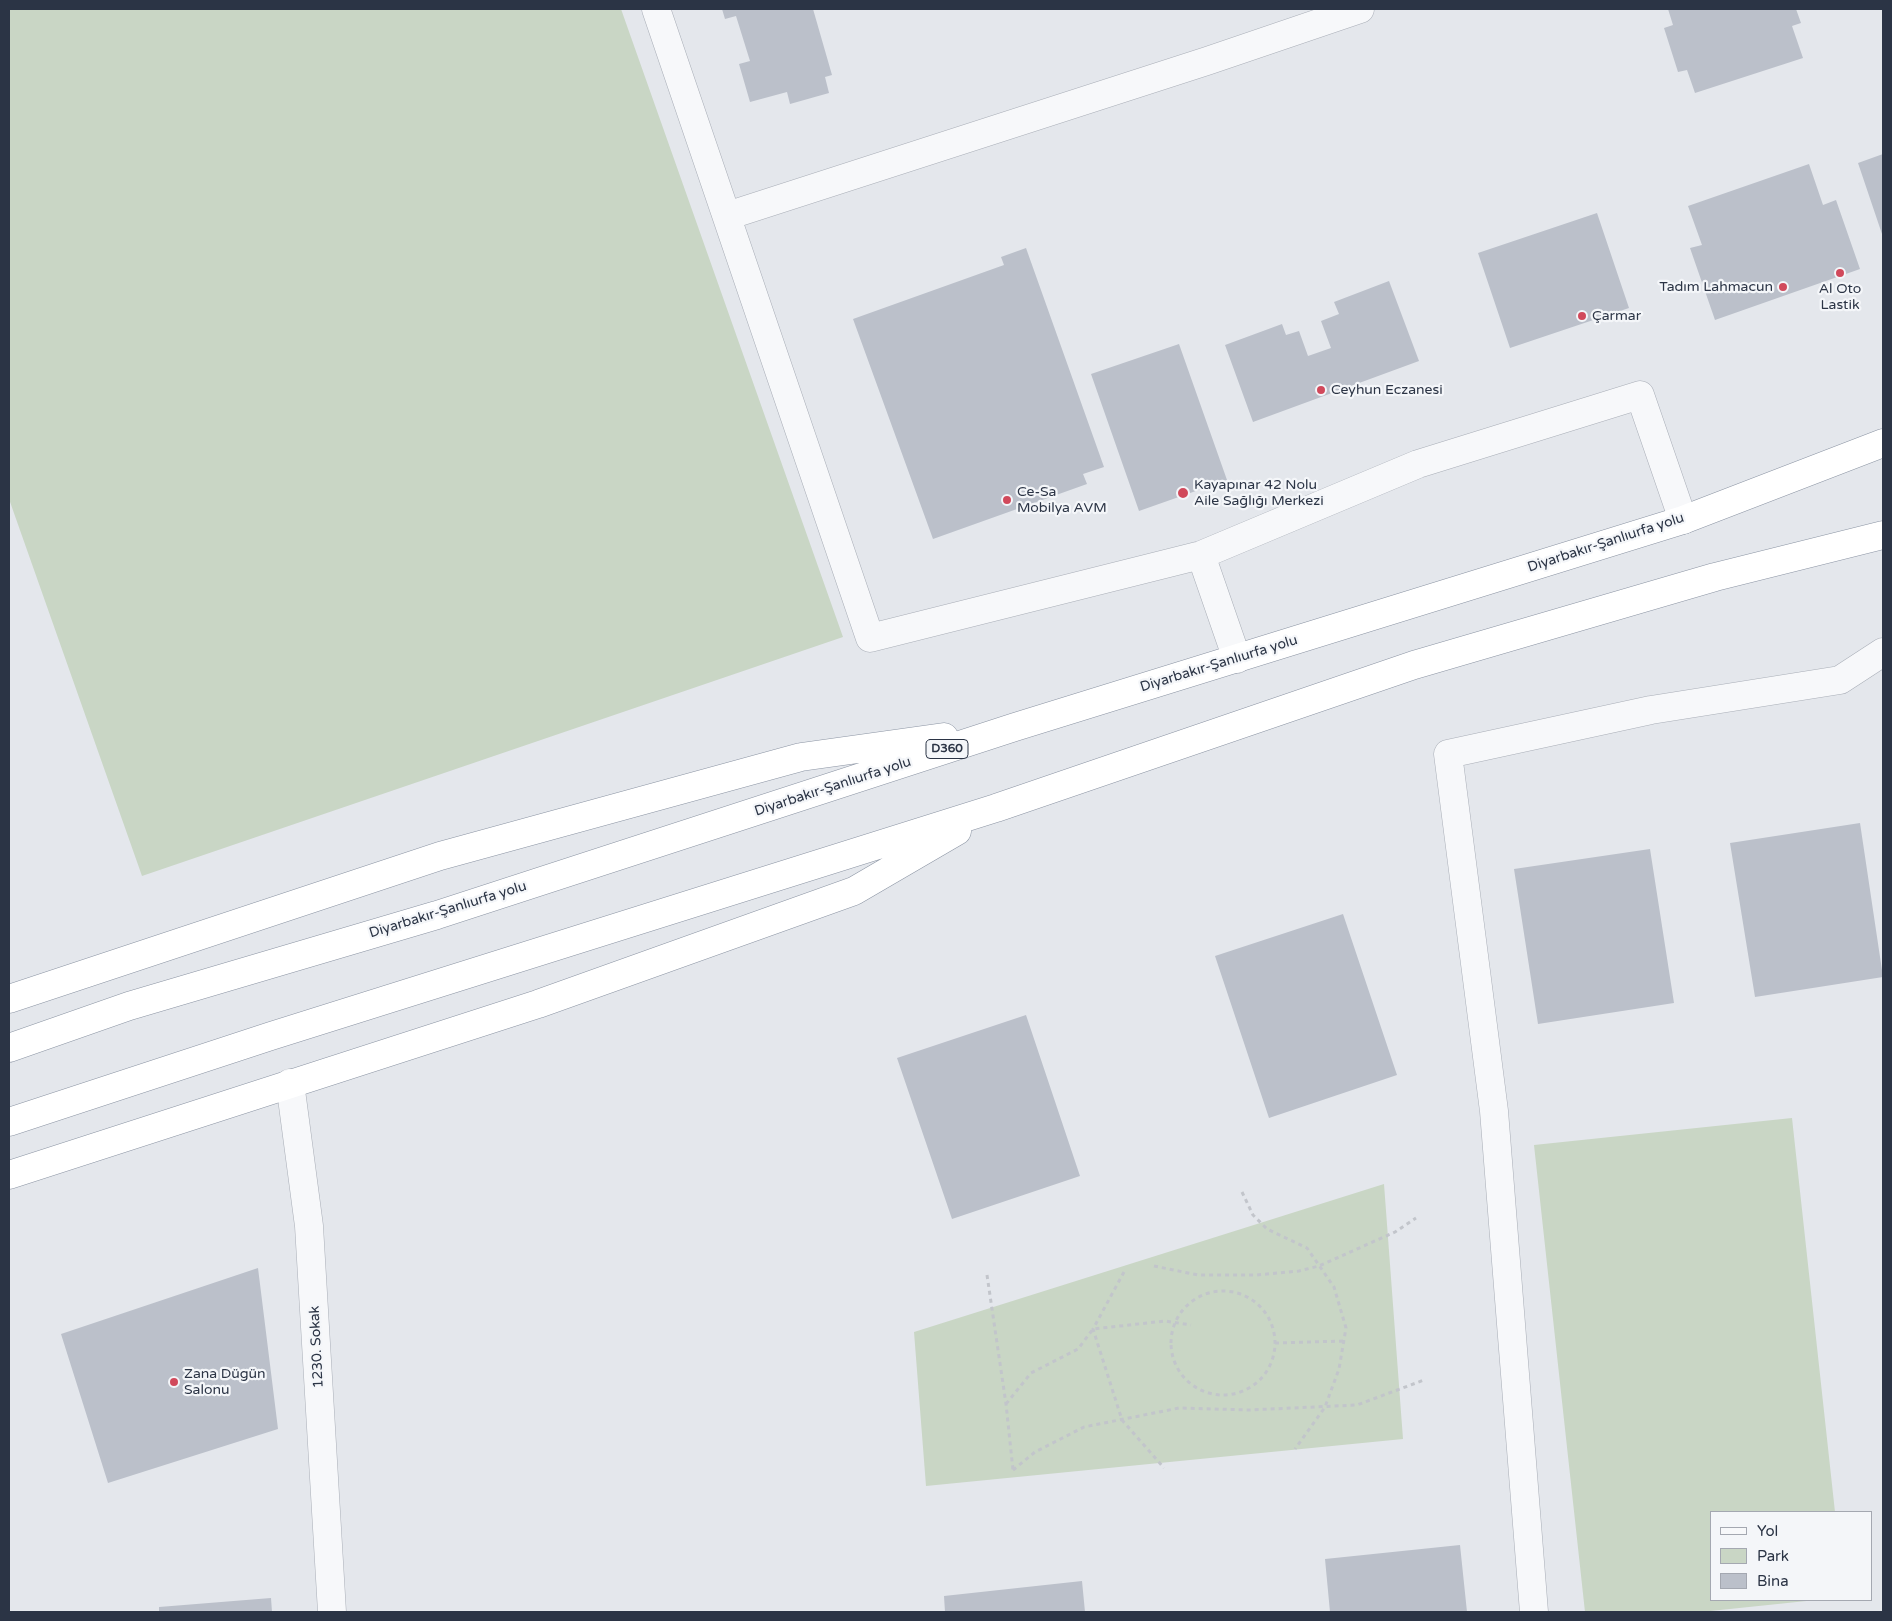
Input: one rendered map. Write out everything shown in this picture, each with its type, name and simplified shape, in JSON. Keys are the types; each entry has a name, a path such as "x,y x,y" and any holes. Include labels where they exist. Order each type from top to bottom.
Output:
{"highway":[{"name":"Diyarbakır-Şanlıurfa yolu","path":"9,1048 129,1006 446,912 1015,727 1682,520 1883,443"},
{"path":"9,1122 290,1030 996,808 1414,665 1715,577 1883,534"},
{"path":"9,999 440,856 802,757 1015,727"},
{"path":"9,1175 538,1004 854,891 996,808"}],"street":[{"path":"656,9 870,638 1201,555 1418,464 1640,395 1682,520"},
{"path":"727,216 1207,61 1360,9"},
{"path":"1201,555 1237,659"},
{"path":"1534,1612 1494,1111 1448,754 1652,710 1840,680 1883,652"},
{"name":"1230. Sokak","path":"290,1083 309,1226 332,1612"}],"path":[{"path":"1242,1192 1253,1215 1266,1229 1307,1248 1334,1287 1346,1328 1339,1369 1325,1407 1295,1449"},
{"path":"1154,1266 1198,1274 1257,1275 1299,1271 1319,1266 1395,1232 1416,1218"},
{"path":"1006,1404 1031,1373 1078,1349 1093,1330 1124,1272"},
{"path":"987,1275 1006,1404 1013,1470 1035,1452 1084,1426 1178,1408 1249,1410 1357,1405 1424,1380"},
{"path":"1217,1292 1235,1293 1251,1299 1263,1311 1272,1326 1275,1343 1272,1360 1264,1375 1251,1387 1235,1394 1218,1395 1201,1390 1187,1381 1177,1368 1171,1352 1171,1335 1175,1322 1187,1306 1201,1296 1217,1292"},
{"path":"1093,1330 1165,1321 1191,1325"},
{"path":"1093,1330 1122,1420 1164,1468"},
{"path":"1275,1343 1344,1341"}],"green space":[{"path":"9,9 621,9 843,637 142,876 9,499"},
{"path":"1792,1118 1835,1511 1710,1511 1710,1601 1806,1601 1701,1612 1585,1612 1534,1145"},
{"path":"1384,1184 1403,1439 926,1486 914,1332"}],"building":[{"path":"722,9 813,9 832,75 825,77 829,93 790,104 787,92 750,102 739,64 750,61 736,16 725,19"},
{"path":"1668,9 1796,9 1801,23 1792,26 1803,58 1695,93 1687,70 1678,72 1664,28 1673,25"},
{"path":"1883,154 1883,237 1858,163"},
{"path":"1809,164 1823,205 1836,200 1860,269 1715,320 1690,248 1702,245 1688,206"},
{"path":"1597,213 1629,308 1510,348 1478,253"},
{"path":"1026,248 1104,467 1083,474 1087,484 933,539 853,319 1004,265 1001,257"},
{"path":"1389,281 1419,361 1253,422 1225,345 1282,324 1286,335 1299,331 1308,356 1331,348 1321,321 1339,314 1334,302"},
{"path":"1179,344 1227,480 1139,511 1091,374"},
{"path":"1860,823 1883,977 1755,997 1730,843"},
{"path":"1650,849 1674,1003 1538,1024 1514,869"},
{"path":"1343,914 1397,1075 1269,1118 1215,956"},
{"path":"1026,1015 1080,1176 952,1219 897,1058"},
{"name":"Zana Dügün Salonu","path":"258,1268 278,1429 108,1483 61,1334"},
{"path":"1460,1545 1467,1612 1330,1612 1325,1559"},
{"path":"1082,1581 1085,1612 945,1612 944,1596"},
{"path":"271,1598 272,1612 159,1612 159,1607"}],"place":[{"name":"Al Oto Lastik","path":"1840,273"},
{"name":"Tadım Lahmacun","path":"1783,287"},
{"name":"Çarmar","path":"1582,316"},
{"name":"Ceyhun Eczanesi","path":"1321,390"},
{"name":"Kayapınar 42 Nolu Aile Sağlığı Merkezi","path":"1183,493"},
{"name":"Ce-Sa Mobilya AVM","path":"1007,500"},
{"name":"Zana Dügün Salonu","path":"174,1382"}]}
